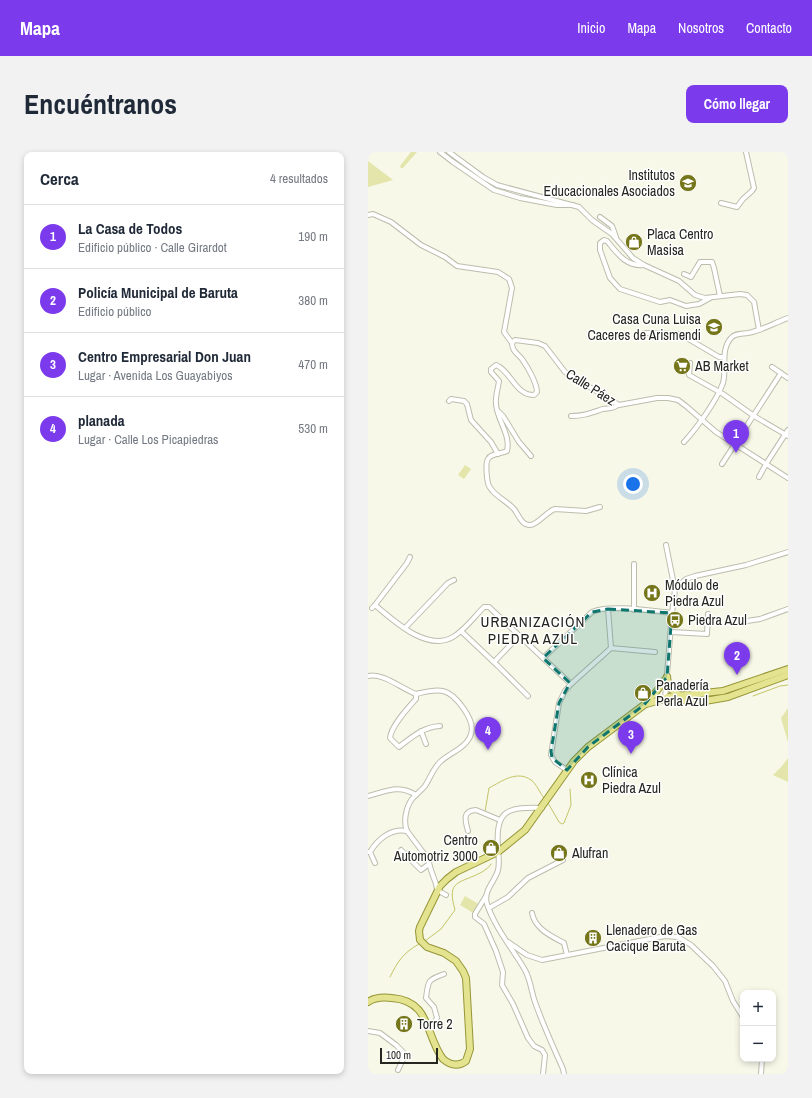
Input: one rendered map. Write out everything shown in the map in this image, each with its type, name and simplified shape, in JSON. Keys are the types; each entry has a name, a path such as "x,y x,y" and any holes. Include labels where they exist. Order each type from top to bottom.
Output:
{"main road":[{"path":"644,705 665,699 667,697 723,691 788,669"},
{"path":"665,699 668,701 699,701 728,697 788,675"},
{"path":"667,677 671,689 683,696"},
{"path":"368,1002 373,999 385,997 398,998 409,1002 422,1013 439,1052 445,1060 455,1065 466,1061 470,1049 466,978 456,960 427,946 420,940 419,936 420,927 437,890 451,875 498,852 525,830 542,808 567,770 588,747 644,705 667,677"}],"street":[{"path":"440,152 494,190 520,198 557,205 575,205"},
{"path":"449,152 483,177 497,185 575,205 583,209 590,219 607,229 629,255 644,265 679,281 695,295 700,297 744,294 749,296 754,302 759,330"},
{"path":"721,203 737,207 754,188 746,152"},
{"path":"368,215 373,214 383,217 421,245 445,257 457,266 498,272 509,279 512,288 504,332 512,343 512,347 522,359 534,382 537,392 534,396 525,394 501,367 496,365 492,367 491,372 499,382 496,404 508,447 507,451 490,457 486,463 489,487 514,508 525,524 531,526 551,510 586,511 600,506"},
{"path":"600,217 612,226 616,238"},
{"path":"644,265 639,266 629,263 623,260 607,241 604,240 600,243 600,250 610,278 620,289 660,302 670,300 686,306 699,304 710,297"},
{"path":"684,274 691,277 700,262 712,262 720,296"},
{"path":"684,442 702,420 719,392 724,378 724,357 727,344 732,337 738,334 759,330 788,318"},
{"path":"644,333 680,334 718,357 724,357"},
{"name":"Calle Páez","path":"512,343 517,340 538,343 545,346 565,372 618,405 657,398 674,399 683,403 716,432 788,478"},
{"path":"690,363 689,375 787,435"},
{"path":"772,367 788,378"},
{"path":"722,464 781,374"},
{"path":"449,402 451,399 464,401 467,404 471,420 491,442 498,454"},
{"path":"571,416 582,416 606,408 613,408 618,405"},
{"path":"497,411 504,416 519,442 531,456"},
{"path":"759,477 766,464 787,435 788,430"},
{"path":"666,545 673,580 677,586"},
{"path":"665,699 672,613 675,590 677,586 686,579 695,576 746,566 788,552"},
{"path":"410,557 374,606 405,628 423,638 436,642 448,640 461,631 484,607 489,607 571,684"},
{"path":"634,564 634,610"},
{"path":"405,628 448,583 454,580"},
{"path":"608,609 611,648"},
{"path":"734,623 760,619 788,609"},
{"path":"543,658 588,614 597,610 634,610 672,613"},
{"path":"671,632 707,634 708,614"},
{"path":"461,631 528,696"},
{"path":"494,662 519,636"},
{"path":"567,770 552,758 551,751 559,703 565,691 611,648 655,652"},
{"path":"368,676 374,674 386,678 416,694 435,690 444,691 451,694 461,704 472,725 472,733 469,740 440,762 424,787 411,800 405,817 405,826 407,831 428,858 430,870 437,890 446,895"},
{"path":"416,694 416,699 398,722 390,735 390,738 399,747 421,731 430,727 440,726"},
{"path":"421,731 426,744"},
{"path":"368,796 400,788 409,790 416,795"},
{"path":"542,808 518,807 508,811 500,820 497,834 499,860 498,871 490,884 486,896 475,914 475,917 484,924 493,944 503,972 502,985 513,1004 528,1038 534,1046 542,1050 545,1055 543,1074"},
{"path":"468,831 464,820 465,816 473,810 500,820"},
{"path":"375,863 369,852 380,838 396,831 407,831"},
{"path":"401,850 421,870 429,864"},
{"path":"489,908 508,897 528,878 563,860"},
{"path":"486,896 486,902 506,940 526,971 534,998 564,1074"},
{"path":"532,913 535,924 549,935 564,943 568,956"},
{"path":"506,940 526,955 542,960 665,936 678,937 691,945 713,966 725,981 733,1001 740,1012"},
{"path":"430,1030 437,1018 434,1007 426,998 427,984 429,980 434,977 444,974"},
{"path":"368,1031 380,1033 403,1052 404,1057 398,1070"},
{"path":"761,1074 762,1062"}],"highlighted area":[{"path":"608,609 672,613 667,677 644,705 588,747 567,770 552,758 551,751 559,703 570,683 543,658 592,612"}],"green space":[{"path":"411,152 417,152 403,168 401,168 400,166"},
{"path":"368,161 393,180 368,187"},
{"path":"465,465 471,469 464,479 458,475"},
{"path":"788,708 788,742 781,718"},
{"path":"788,758 788,782 773,775"},
{"path":"465,896 480,905 475,914 460,905"}],"waterway":[{"path":"753,696 780,686 788,685"},
{"path":"485,812 489,788 515,776 526,777 531,780 545,799"},
{"path":"548,803 559,822 562,824 564,823 571,805 570,789"},
{"path":"425,941 441,929 455,910 452,893 457,884 482,872 491,864"},
{"path":"390,977 402,958 419,944"}],"place":[{"name":"Institutos Educacionales Asociados","path":"688,183"},
{"name":"Placa Centro Masisa","path":"634,242"},
{"name":"Casa Cuna Luisa Caceres de Arismendi","path":"714,327"},
{"name":"AB Market","path":"682,366"},
{"name":"La Casa de Todos","path":"736,453"},
{"name":"Módulo de Piedra Azul","path":"652,593"},
{"name":"Piedra Azul","path":"675,620"},
{"name":"Policía Municipal de Baruta","path":"737,675"},
{"name":"Panadería Perla Azul","path":"643,693"},
{"name":"planada","path":"488,750"},
{"name":"Centro Empresarial Don Juan","path":"631,754"},
{"name":"Clínica Piedra Azul","path":"589,780"},
{"name":"Centro Automotriz 3000","path":"491,848"},
{"name":"Alufran","path":"559,853"},
{"name":"Llenadero de Gas Cacique Baruta","path":"593,938"},
{"name":"Torre 2","path":"404,1024"}],"district":[{"name":"URBANIZACIÓN PIEDRA AZUL","path":"533,630"}]}
